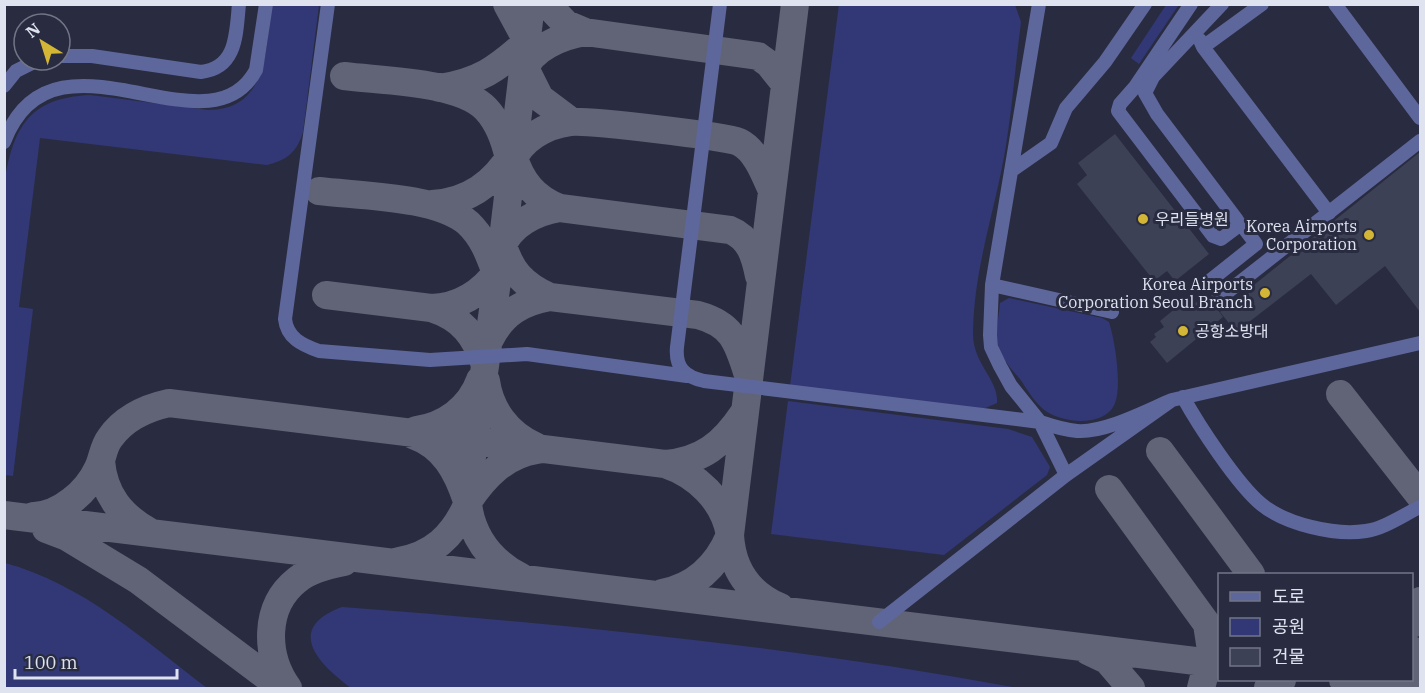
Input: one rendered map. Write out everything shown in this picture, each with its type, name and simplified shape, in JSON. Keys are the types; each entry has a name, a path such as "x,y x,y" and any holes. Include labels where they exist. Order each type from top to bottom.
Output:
{"street":[{"path":"72,56 92,56 201,72 214,71 222,65 235,41 239,4"},
{"path":"4,142 28,106 49,90 60,87 83,85 196,100 223,98 234,94 251,79 256,70 266,4"},
{"path":"328,4 285,319 291,335 297,342 319,351 430,360 527,354 687,376 705,381 1040,422 1076,431 1088,431 1178,399 1420,343"},
{"path":"687,376 677,362 677,347 720,4"},
{"path":"1039,4 992,285 991,347 1011,386 1040,422 1066,475"},
{"path":"1011,171 1051,143 1066,108 1105,62 1145,4"},
{"path":"1222,4 1153,77 1147,86 1146,98 1269,259"},
{"path":"1335,4 1420,118"},
{"path":"1203,47 1254,6"},
{"path":"1189,8 1203,47 1329,213"},
{"path":"1189,8 1120,104 1118,111 1216,239 1221,239 1239,222"},
{"path":"4,86 15,72"},
{"path":"1216,301 1420,141"},
{"path":"1208,283 1256,244"},
{"path":"992,285 1112,312"},
{"path":"879,622 1066,475 1178,399"},
{"path":"1178,399 1253,496 1276,514 1339,531 1356,532 1377,527 1420,507"}],"green space":[{"path":"839,4 1015,5 1021,22 1009,124 1000,179 980,265 974,309 974,343 997,394 997,403 983,409 790,386"},
{"path":"271,5 319,5 303,132 298,145 286,158 267,165 40,138 19,307 33,309 13,476 5,475 4,185 19,132 38,110 52,102 69,97 90,95 208,110 228,107 242,100 253,88 265,58"},
{"path":"1166,5 1183,5 1178,6 1139,64 1131,58"},
{"path":"1009,298 1102,318 1109,322 1118,374 1117,395 1110,411 1092,420 1069,420 1049,413 1036,402 1001,354 998,344 1000,303"},
{"path":"788,401 1008,429 1032,437 1050,467 1047,475 944,555 771,534"},
{"path":"5,563 33,572 87,599 112,615 207,688 5,688"},
{"path":"342,607 681,638 850,660 1018,688 351,688 328,669 319,658 313,647 311,636 314,626 324,616"}],"building":[{"name":"우리들병원","path":"1115,134 1209,254 1175,281 1167,271 1154,281 1077,184 1087,175 1078,163"},
{"name":"Korea Airports Corporation","path":"1420,152 1420,312 1385,266 1336,305 1311,274 1236,332 1220,312"},
{"name":"공항소방대","path":"1209,296 1209,306 1218,310 1223,317 1167,363 1150,342 1156,337 1154,334 1164,327 1160,321 1187,299 1191,305"}],"taxiway":[{"path":"507,4 527,41"},
{"path":"521,577 498,562 481,542 471,519 467,492 502,247 531,4"},
{"path":"547,4 566,24 585,32"},
{"path":"780,607 759,595 744,579 734,559 730,535 795,4"},
{"path":"523,72 533,56 548,44 585,32 758,56 769,64 785,84"},
{"path":"439,88 465,82 487,73 527,42"},
{"path":"524,66 540,98 572,122"},
{"path":"344,76 419,84 458,93 474,100 495,120 509,159"},
{"path":"512,162 521,146 535,134 552,126 582,122 655,129 739,142 755,157 772,191"},
{"path":"432,204 458,199 479,189 498,173 513,152"},
{"path":"513,155 520,173 536,194 560,208"},
{"path":"319,191 418,202 454,214 468,223 478,235 497,276"},
{"path":"501,249 505,240 517,226 533,216 560,208 730,230 737,233 747,243 759,276"},
{"path":"502,241 518,275 532,287 550,297"},
{"path":"431,308 461,302 478,292 499,269"},
{"path":"326,295 431,308 442,312 459,323 472,336 485,365"},
{"path":"490,339 501,322 514,310 550,297 698,315 718,323 731,335 740,351 747,372"},
{"path":"416,430 437,424 455,414 470,399 480,380"},
{"path":"486,381 492,402 502,420 517,435 535,446"},
{"path":"1340,394 1420,496"},
{"path":"34,516 44,515 63,507 80,493 98,468 108,441 129,419 144,411 169,403 665,464 701,455 728,434 743,414"},
{"path":"413,435 433,446 448,461 467,501"},
{"path":"467,503 497,468 515,457 537,450"},
{"path":"1160,451 1250,573"},
{"path":"101,461 106,484 116,503 131,519 150,532"},
{"path":"662,593 685,586 695,580 719,556 730,535 722,511 707,491 688,475 665,464"},
{"path":"1109,489 1207,624 1211,650 1201,688"},
{"path":"399,561 432,549 448,535 467,505"},
{"path":"4,515 1218,664"},
{"path":"46,529 67,537 138,580 282,688"},
{"path":"288,688 280,675 272,647 271,632 278,604 286,591 302,576 319,568 344,562"},
{"path":"1413,621 1420,601"},
{"path":"1088,651 1107,660 1131,688"},
{"path":"1413,652 1420,668"},
{"path":"1268,688 1280,681"},
{"path":"1352,681 1414,688"}],"place":[{"name":"우리들병원","path":"1143,219"},
{"name":"Korea Airports Corporation","path":"1369,235"},
{"name":"Korea Airports Corporation Seoul Branch","path":"1265,293"},
{"name":"공항소방대","path":"1183,331"}]}
